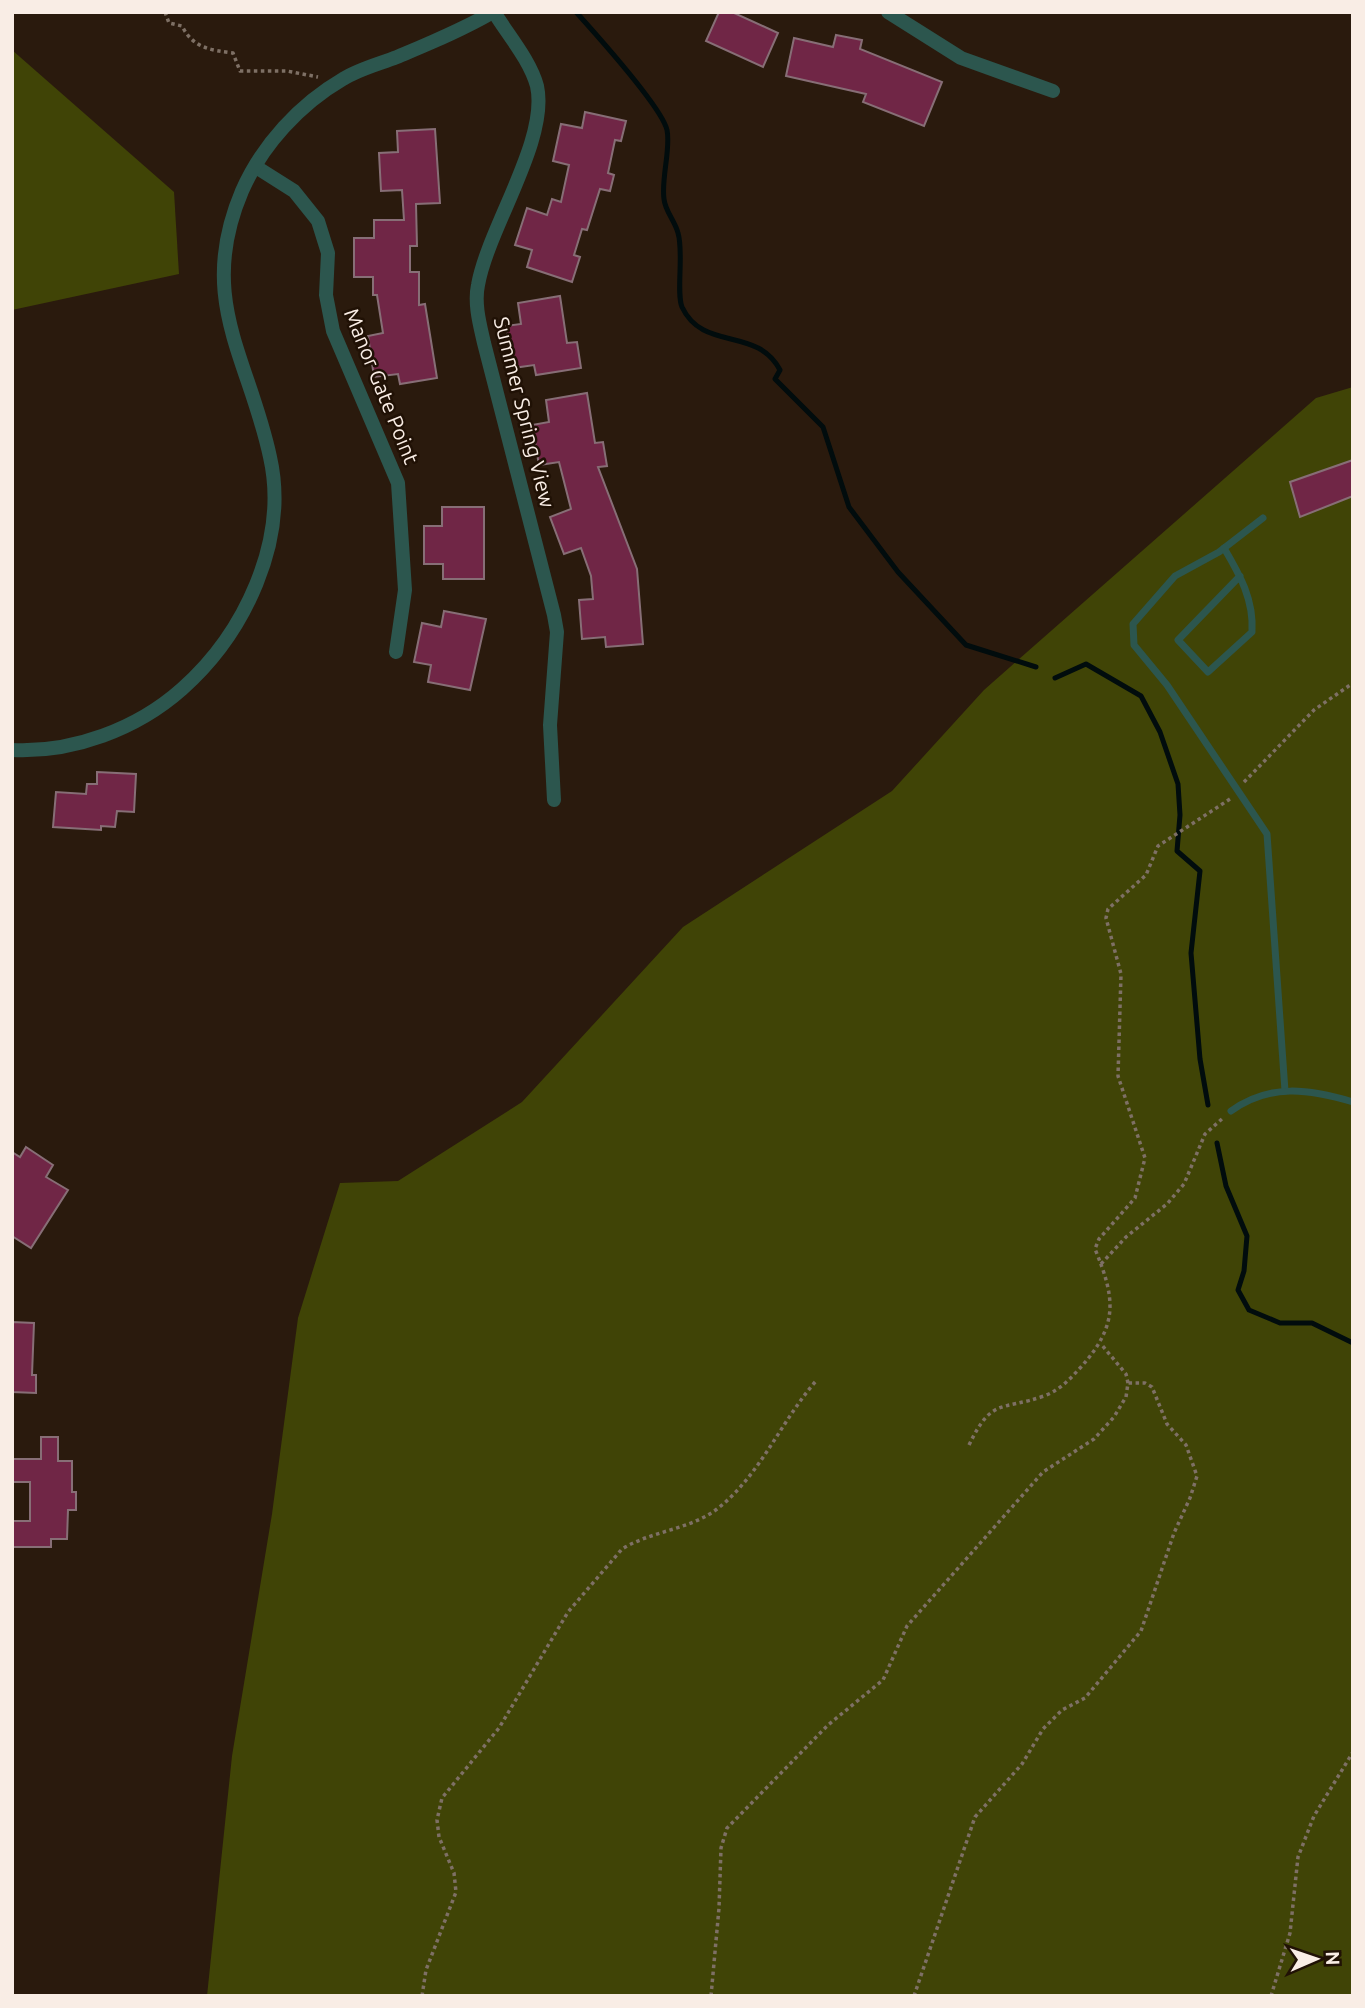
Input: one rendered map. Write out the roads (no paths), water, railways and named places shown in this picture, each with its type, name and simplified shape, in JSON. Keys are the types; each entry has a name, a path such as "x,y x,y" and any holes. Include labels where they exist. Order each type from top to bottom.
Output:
{"street":[{"path":"12,750 68,746 123,728 149,714 204,669 223,645 255,586 272,523 274,487 264,430 228,323 224,271 235,212 256,167 293,118 341,80 456,32 493,12"},
{"name":"Summer Spring View","path":"493,12 536,83 539,114 482,267 477,304 484,343 554,615 556,632 550,756 554,800"},
{"path":"888,12 961,58 1053,91"},
{"name":"Manor Gate Point","path":"256,167 295,191 318,220 328,253 326,295 333,331 398,483 405,590 396,652"}],"lane":[{"path":"1263,518 1224,548 1175,576 1133,624 1135,646 1167,685 1267,834 1284,1091"},
{"path":"1224,548 1240,576 1253,610 1252,632 1208,672 1178,640 1240,576"},
{"path":"1231,1111 1258,1095 1284,1091 1315,1091 1353,1102"}],"waterway":[{"path":"576,12 641,88 667,130 664,199 680,241 680,301 691,321 703,330 758,348 770,357 780,370 775,379 823,427 849,507 898,572 966,645 1036,667"},
{"path":"1055,678 1086,664 1141,696 1160,732 1178,784 1180,815 1177,851 1200,871 1191,953 1200,1059 1208,1105"},
{"path":"1217,1143 1226,1186 1247,1236 1244,1271 1238,1290 1249,1310 1280,1323 1312,1323 1353,1343"}]}
